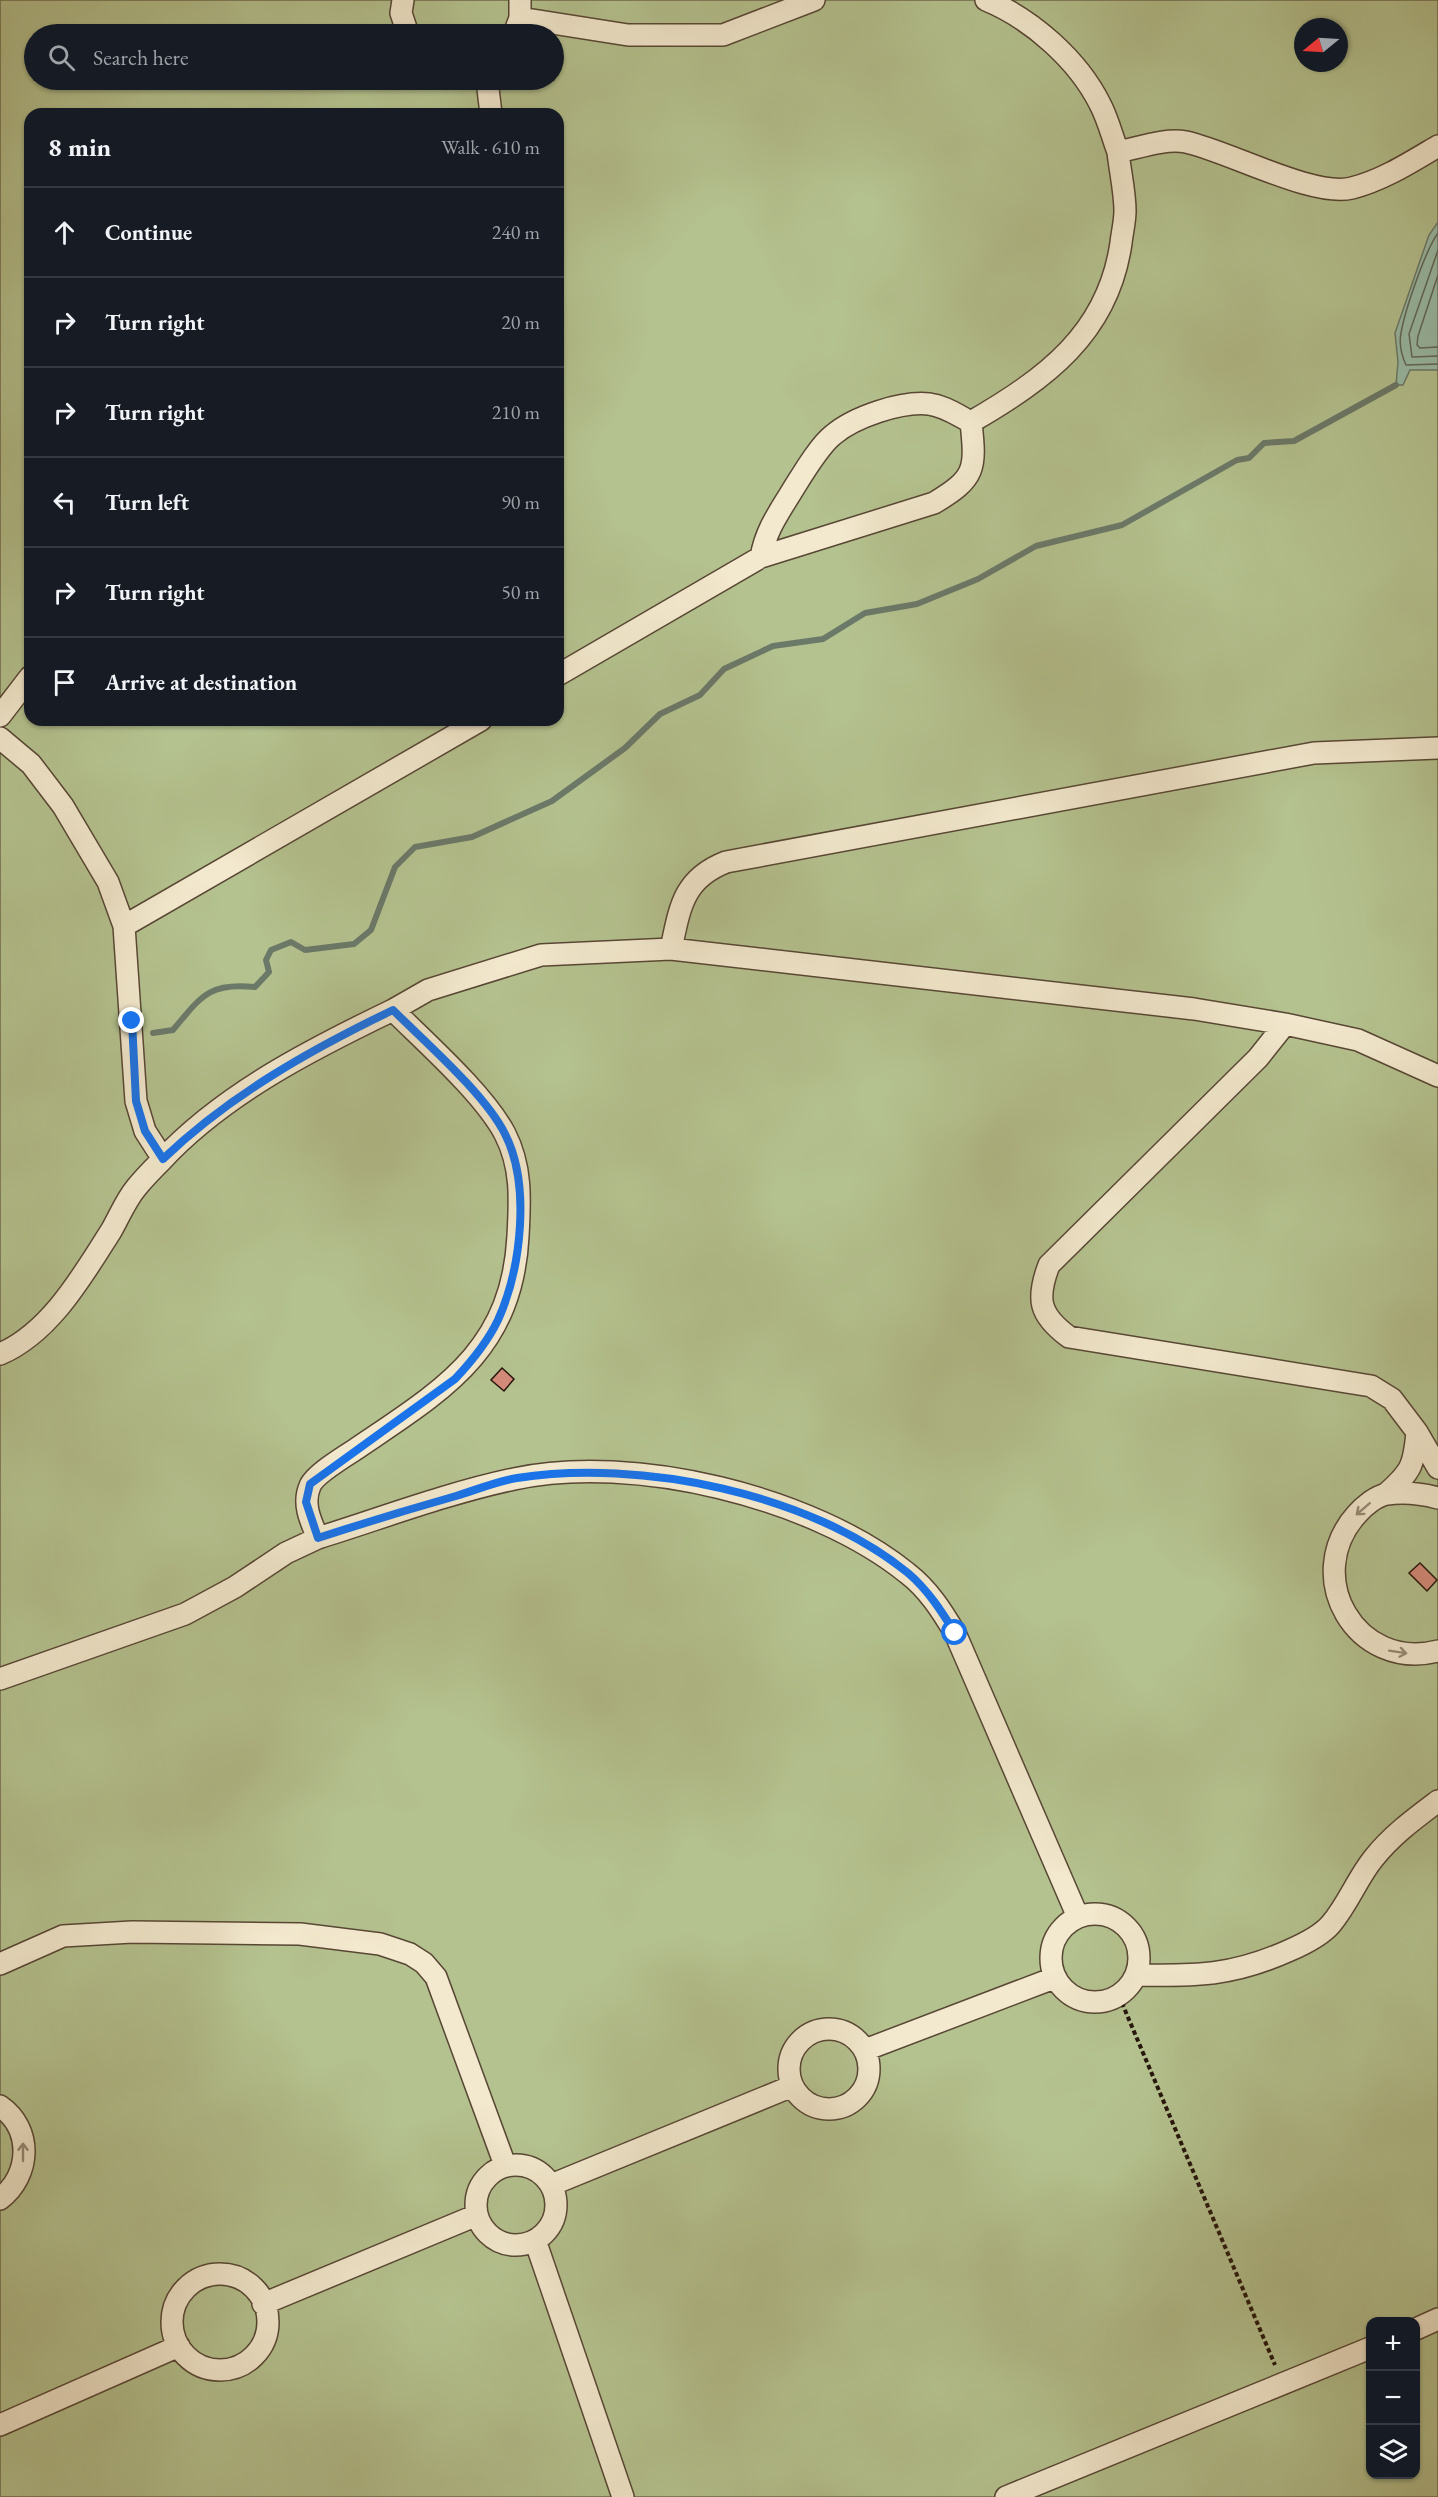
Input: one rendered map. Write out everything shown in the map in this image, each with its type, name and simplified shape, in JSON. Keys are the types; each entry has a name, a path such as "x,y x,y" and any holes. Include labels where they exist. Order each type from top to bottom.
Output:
{"lane":[{"path":"403,0 401,13 405,24"},
{"path":"564,25 628,35 723,34 814,0"},
{"path":"971,422 1013,398 1045,374 1079,342 1103,304 1118,261 1125,212 1118,152 1100,104 1074,64 1041,35 997,2"},
{"path":"518,17 561,24"},
{"path":"488,90 490,108"},
{"path":"1118,152 1183,142 1232,155 1320,187 1350,189 1394,171 1438,146"},
{"path":"761,557 765,535 832,435 861,418 892,408 927,404 946,408 971,422"},
{"path":"564,672 761,557 934,503 960,488 975,463 971,422"},
{"path":"0,716 24,685"},
{"path":"124,926 471,726"},
{"path":"0,738 31,764 63,806 108,882 124,926 136,1101 145,1131 163,1159"},
{"path":"671,949 686,892 697,877 726,862 1314,753 1438,748"},
{"path":"0,1354 16,1347 37,1330 65,1297 136,1188 193,1130 230,1103 339,1036 428,990 541,955 671,949 1206,1010 1358,1040 1438,1076"},
{"path":"318,1538 306,1502 310,1484 340,1460 427,1401 475,1358 497,1321 515,1264 519,1175 505,1132 490,1111 393,1010"},
{"path":"1286,1024 1258,1058 1049,1265 1041,1296 1044,1312 1054,1326 1070,1336 1371,1386 1392,1399 1417,1432 1438,1468"},
{"path":"1417,1432 1416,1449 1408,1475 1386,1494 1365,1505 1345,1527 1334,1554 1334,1584 1343,1611 1362,1635 1387,1650 1422,1655 1438,1651"},
{"path":"0,1679 185,1614 235,1587 286,1553 318,1538 515,1479 574,1472 626,1473 735,1491 850,1535 909,1574 936,1602 955,1633 1078,1917"},
{"path":"1386,1494 1438,1498"},
{"path":"1137,1975 1226,1973 1263,1962 1303,1945 1329,1926 1354,1893 1372,1861 1395,1834 1438,1802"},
{"path":"1090,1913 1106,1914 1117,1919 1129,1929 1137,1942 1140,1960 1137,1975 1119,1996 1105,2002 1087,2002 1072,1997 1054,1978 1051,1967 1053,1944 1060,1930 1078,1917 1090,1913"},
{"path":"0,1964 63,1936 132,1932 300,1934 380,1944 410,1954 424,1963 436,1977 506,2165"},
{"path":"864,2050 1054,1978"},
{"path":"822,2029 837,2029 850,2034 864,2050 869,2075 864,2089 848,2105 835,2110 820,2109 806,2103 790,2087 789,2061 794,2048 803,2037 822,2029"},
{"path":"551,2185 790,2087"},
{"path":"0,2106 11,2114 21,2131 25,2150 22,2170 10,2191 0,2199"},
{"path":"506,2165 524,2165 537,2170 551,2185 556,2211 551,2224 535,2240 522,2245 508,2244 493,2238 483,2228 477,2215 476,2196 482,2183 491,2172 506,2165"},
{"path":"263,2304 477,2215"},
{"path":"535,2240 623,2497"},
{"path":"219,2273 236,2276 258,2292 267,2314 267,2330 262,2346 248,2361 233,2368 206,2368 191,2361 179,2346 172,2331 172,2314 179,2297 189,2284 203,2276 219,2273"},
{"path":"1420,2327 1438,2319"},
{"path":"0,2425 179,2346"},
{"path":"1006,2497 1036,2492 1366,2350"}],"path":[{"path":"1119,1996 1283,2384"}],"shaded area":[{"path":"0,0 1438,0 1438,2497 0,2497"}],"water":[{"path":"1438,222 1438,370 1410,370 1403,385 1396,385 1398,362 1395,333 1429,235"}],"building":[{"path":"502,1368 514,1379 504,1391 491,1380"},
{"path":"1420,1563 1437,1580 1427,1591 1409,1573"}],"waterway":[{"path":"153,1033 173,1030 207,994 226,987 255,987 269,972 266,960 271,950 291,942 305,950 354,944 371,930 395,867 415,847 472,837 552,801 625,748 660,714 700,695 724,669 773,646 823,639 865,613 917,604 978,579 1036,546 1122,525 1237,460 1249,458 1264,443 1294,441 1396,385"}],"route":[{"path":"132,1021 136,1101 145,1131 163,1159 193,1130 287,1066 339,1036 393,1010 490,1111 505,1132 514,1154 519,1175 518,1243 513,1275 497,1321 475,1358 455,1379 427,1401 340,1460 310,1484 306,1502 310,1521 318,1538 515,1479 574,1472 626,1473 678,1480 735,1491 850,1535 909,1574 936,1602 955,1633"}]}
